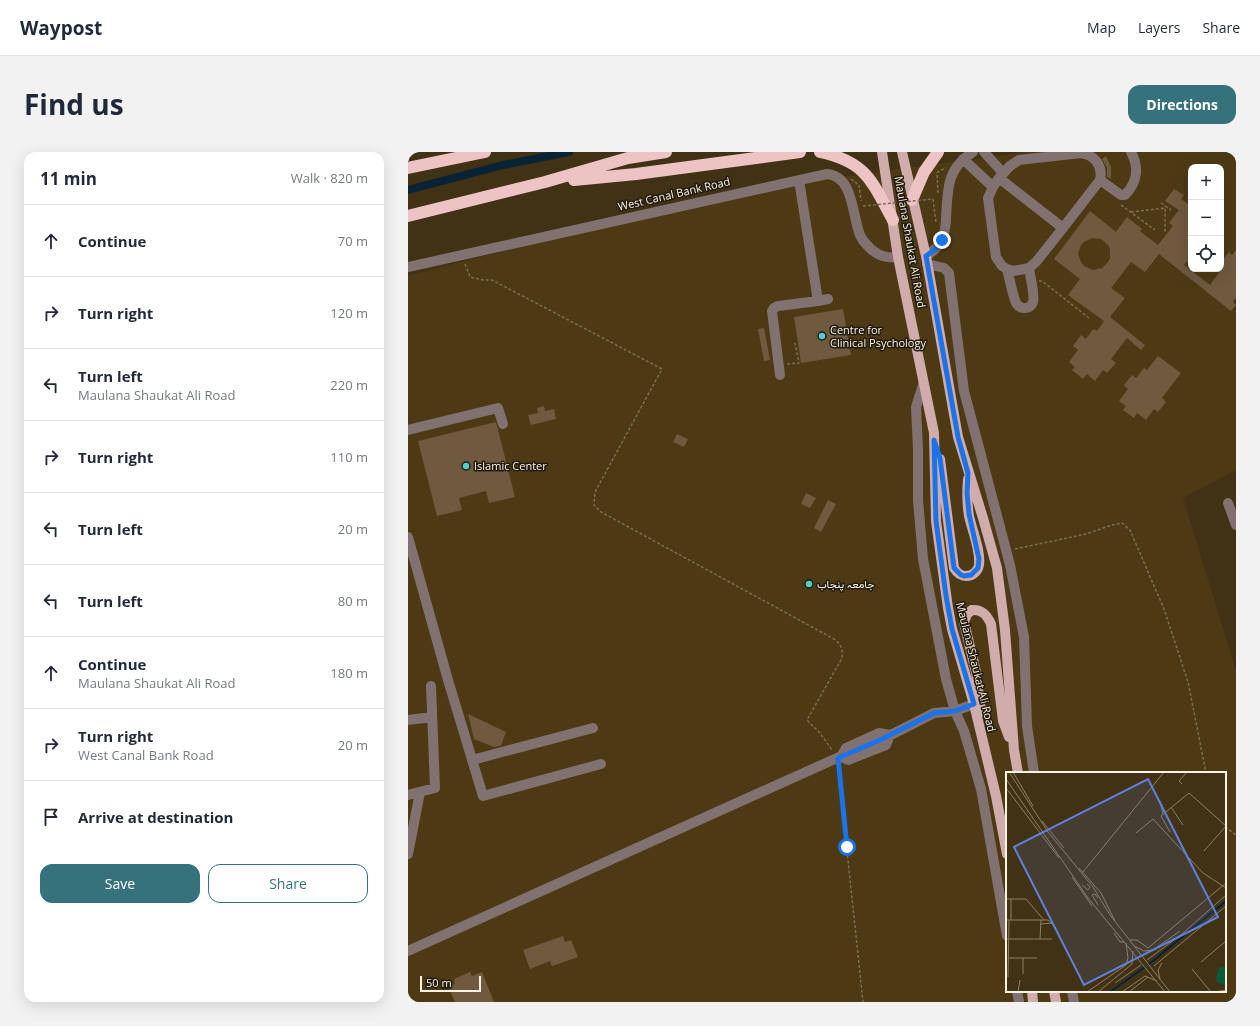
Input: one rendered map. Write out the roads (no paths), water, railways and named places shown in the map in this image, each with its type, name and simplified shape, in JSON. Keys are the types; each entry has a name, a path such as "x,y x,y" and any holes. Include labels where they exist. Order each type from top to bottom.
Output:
{"highway":[{"path":"408,168 485,152"},
{"path":"408,216 545,182 628,158 666,152"},
{"path":"545,182 636,174 800,152"},
{"path":"820,152 846,160 857,166 872,182 893,220"},
{"path":"912,200 924,172 938,152"}],"main road":[{"name":"Maulana Shaukat Ali Road","path":"882,152 898,257 934,440 936,521 946,596 952,629 974,704 996,796 1006,849"},
{"name":"Maulana Shaukat Ali Road","path":"902,152 927,260 958,437 997,568 1005,630 1014,750 1018,772"},
{"path":"934,440 940,458 954,568 958,573 964,576 969,576 974,573 979,564 978,552 969,514 967,493 968,473"},
{"path":"984,746 976,672 964,622 967,614 972,610 980,610 991,624 1003,721 1014,750"},
{"path":"1032,992 1033,1002"},
{"path":"1054,992 1056,1002"}],"street":[{"path":"973,152 964,159 951,174 948,184 945,231 937,248 927,260 944,268 949,273 964,391 1006,551 1024,637 1027,726 1034,772"},
{"path":"984,152 1001,175 1063,228"},
{"path":"1100,180 1121,195 1125,195 1132,186 1136,173 1134,159 1131,152"},
{"path":"1081,153 1092,156 1097,161 1102,174 1100,180 1036,262 1029,268 1014,271 1007,270 1002,266 996,258 988,198 1001,175 1019,160 1081,153"},
{"path":"964,159 993,187"},
{"name":"West Canal Bank Road","path":"408,267 827,174 833,174 840,178 850,195 860,234 864,243 878,254 888,258 898,257"},
{"path":"780,370 772,311 774,308 823,300 800,180"},
{"path":"1007,270 1016,304 1023,308 1030,306 1034,300 1029,268"},
{"path":"923,385 916,407 918,500 923,559 946,679 955,711 964,731 981,789 1006,930"},
{"path":"408,430 498,408 503,424"},
{"path":"1228,503 1236,525"},
{"path":"408,537 448,680 483,796 601,764"},
{"path":"408,795 435,788 431,686"},
{"path":"408,951 839,757 848,760 886,745 890,735 934,713 955,711 974,704"},
{"path":"408,720 432,716"},
{"path":"472,760 593,728"},
{"path":"408,854 420,792"},
{"path":"1017,992 1019,1002"},
{"path":"1072,992 1074,1002"}],"waterway":[{"path":"408,190 503,165 569,152"}],"place":[{"name":"Centre for Clinical Psychology","path":"822,336"},
{"name":"Islamic Center","path":"466,466"},
{"name":"جامعہ پنجاب","path":"809,584"}]}
